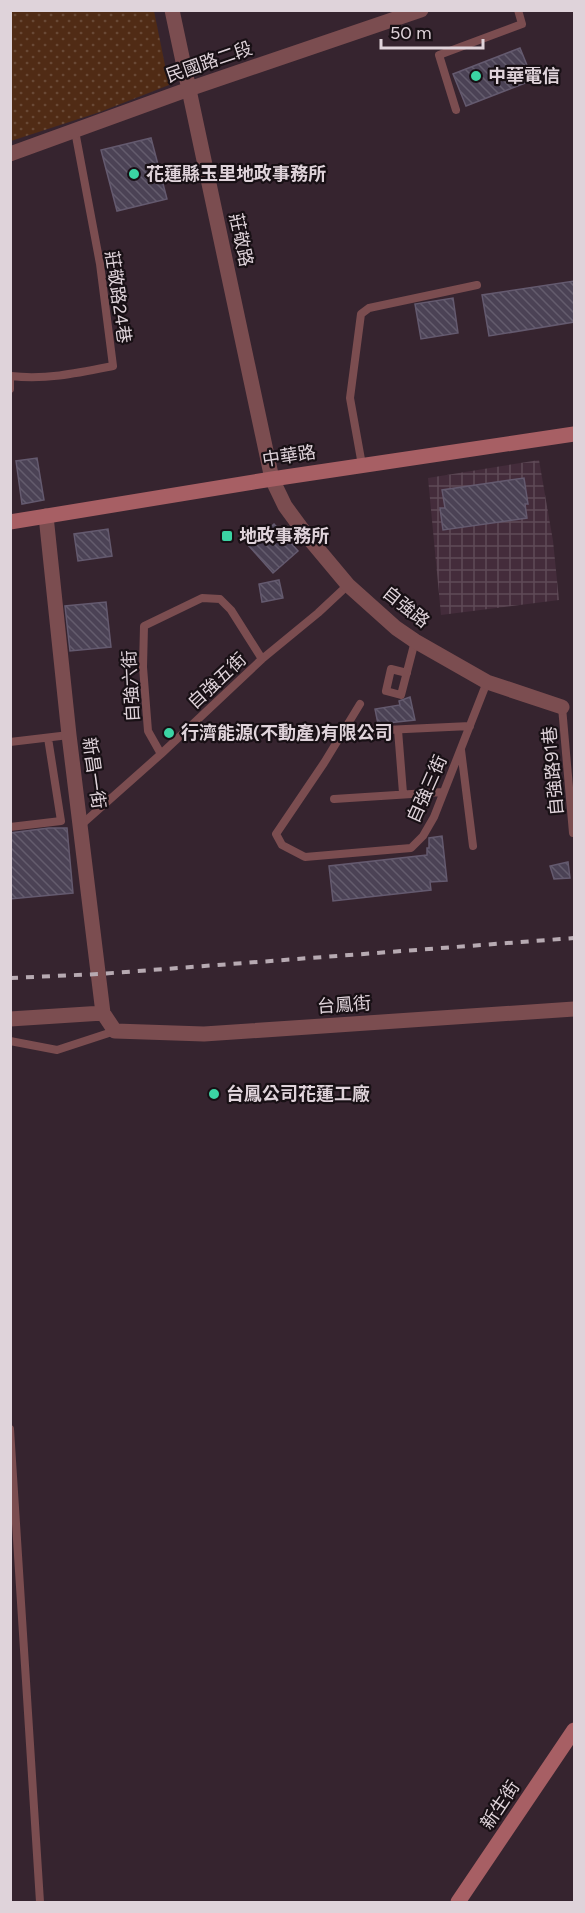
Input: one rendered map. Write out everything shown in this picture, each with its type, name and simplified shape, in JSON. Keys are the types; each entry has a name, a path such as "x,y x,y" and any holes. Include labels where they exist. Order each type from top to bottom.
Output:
{"street":[{"name":"莊敬路","path":"172,10 272,478"},
{"name":"民國路二段","path":"10,154 380,17 421,10"},
{"name":"中華路","path":"10,522 272,478 574,434"},
{"name":"自強路","path":"272,478 285,506 307,536 348,585 396,628 414,641 487,682 562,707"},
{"name":"新昌一街","path":"46,516 69,735 103,1013 115,1031"},
{"name":"台鳳街","path":"115,1031 204,1034 574,1009"},
{"path":"10,1019 103,1013"},
{"name":"新生街","path":"458,1902 574,1730"}],"lane":[{"path":"456,110 439,55 522,24 518,10"},
{"name":"莊敬路24巷","path":"10,389 11,376 30,378 63,376 113,366 100,264 75,131"},
{"path":"362,465 350,398 361,314 369,308 477,285"},
{"name":"自強五街","path":"81,825 262,659 348,585"},
{"name":"自強六街","path":"161,754 148,731 143,667 144,626 202,598 220,598 231,610 262,659"},
{"path":"407,673 414,641"},
{"name":"自強三街","path":"342,732 276,834 282,845 305,857 411,848 423,836 434,817 487,682"},
{"path":"342,732 360,704"},
{"name":"自強路91巷","path":"562,707 573,832"},
{"path":"342,732 470,726"},
{"path":"398,730 404,793"},
{"path":"10,742 69,735"},
{"path":"10,827 61,821 48,738"},
{"path":"461,748 473,846"},
{"path":"334,799 443,792"},
{"path":"10,1041 57,1050 115,1031"},
{"path":"10,1429 40,1902"}],"shaded area":[{"path":"11,10 154,11 169,85 100,112 11,141"},
{"path":"539,460 553,541 559,600 441,615 428,478"}],"building":[{"path":"520,48 533,80 466,106 453,74"},
{"name":"花蓮縣玉里地政事務所","path":"151,138 167,199 117,211 101,150"},
{"path":"574,281 574,322 489,336 482,295"},
{"path":"453,298 458,333 421,339 415,304"},
{"path":"37,458 44,500 22,504 16,461"},
{"path":"524,478 528,504 525,504 527,518 443,530 440,508 445,508 442,490"},
{"path":"274,524 298,551 273,573 249,546"},
{"path":"108,529 112,556 78,561 74,534"},
{"path":"279,580 283,598 262,602 259,584"},
{"path":"106,602 111,647 70,651 65,606"},
{"path":"410,697 415,720 378,724 375,709 400,705 399,701"},
{"path":"67,828 73,893 10,899 10,833"},
{"path":"442,836 447,881 430,882 431,890 333,901 329,866 427,855 429,838"},
{"path":"568,862 570,878 554,879 550,866"}],"railway":[{"path":"10,978 99,974 574,938"}],"place":[{"name":"中華電信","path":"476,76"},
{"name":"花蓮縣玉里地政事務所","path":"134,174"},
{"name":"地政事務所","path":"227,536"},
{"name":"行濟能源(不動產)有限公司","path":"169,733"},
{"name":"台鳳公司花蓮工廠","path":"214,1094"}]}
